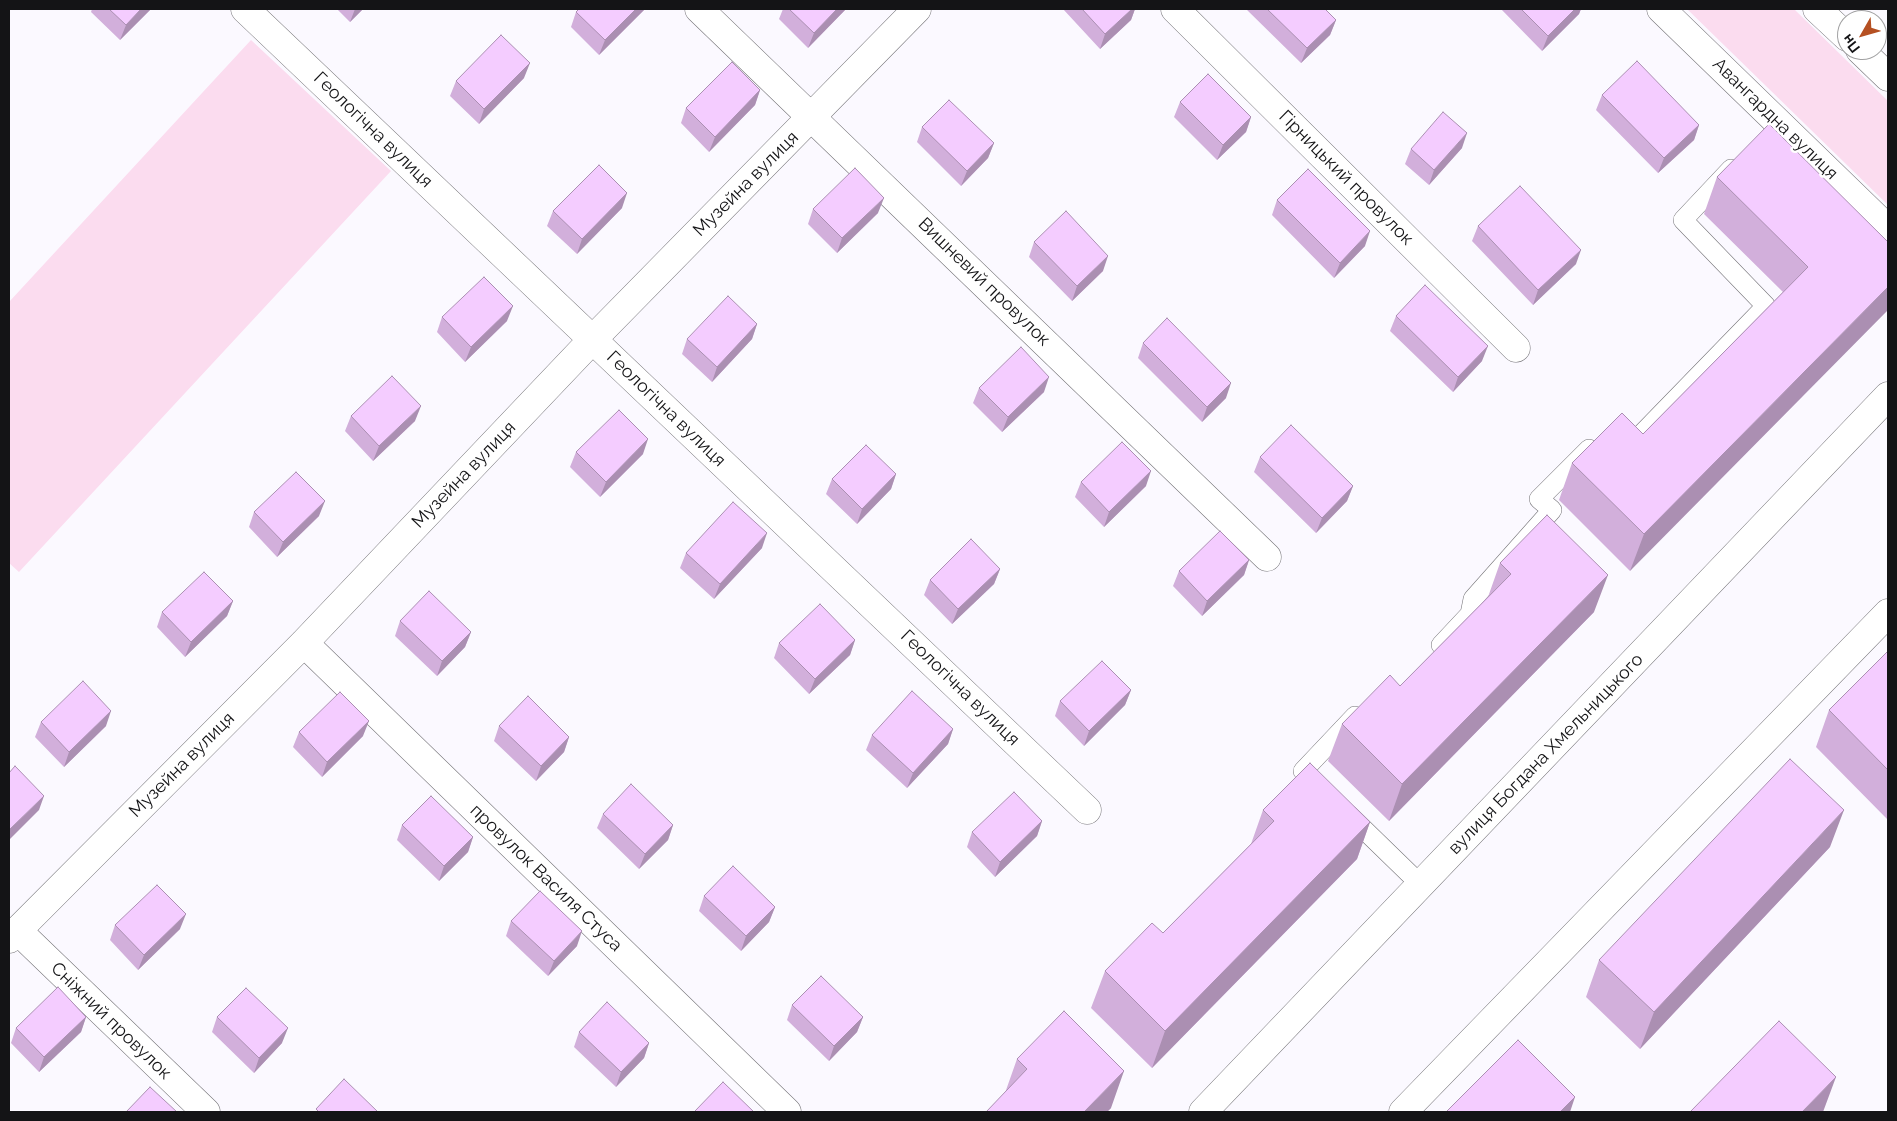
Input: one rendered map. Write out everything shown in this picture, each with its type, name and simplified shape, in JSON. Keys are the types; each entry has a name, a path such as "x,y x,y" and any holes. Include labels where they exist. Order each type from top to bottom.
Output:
{"street":[{"name":"Геологічна вулиця","path":"245,9 1087,810"},
{"name":"Вишневий провулок","path":"699,9 1267,557"},
{"name":"Музейна вулиця","path":"13,934 304,643 593,339 917,9"},
{"name":"Гірницький провулок","path":"1175,9 1516,348"},
{"name":"Авангардна вулиця","path":"1661,9 1770,128 1888,230"},
{"path":"1817,9 1837,28"},
{"path":"1870,60 1888,77"},
{"name":"вулиця Богдана Хмельницького","path":"1203,1112 1888,396"},
{"path":"1403,1112 1888,613"},
{"name":"провулок Василя Стуса","path":"304,643 787,1112"},
{"name":"Сніжний провулок","path":"13,934 206,1112"}],"lane":[{"path":"1431,656 1470,614 1473,599 1552,510 1539,499 1610,434 1629,448 1766,306 1683,220 1743,156"},
{"path":"1324,791 1303,771 1370,701"},
{"path":"1338,804 1421,885"}],"shaded area":[{"path":"1687,9 1794,9 1837,51 1837,60 1846,60 1888,101 1888,205"},
{"path":"251,40 391,171 19,572 9,563 9,302"}],"building":[{"path":"109,9 141,9 126,25"},
{"path":"579,9 636,9 605,40 576,12"},
{"path":"789,9 837,9 814,33"},
{"path":"1082,9 1132,9 1105,34"},
{"path":"1267,9 1325,9 1336,20 1307,48"},
{"path":"1521,9 1575,9 1548,36"},
{"path":"501,35 530,63 484,109 456,81"},
{"path":"1637,61 1699,125 1664,158 1602,95"},
{"path":"732,62 760,90 715,137 686,108"},
{"path":"1208,74 1251,117 1223,145 1180,102"},
{"path":"949,100 994,143 967,171 922,127"},
{"path":"1443,112 1467,133 1434,170 1411,149"},
{"path":"1769,124 1888,242 1888,287 1644,534 1572,463 1622,413 1643,434 1808,267 1717,177"},
{"path":"599,165 627,193 582,239 553,211"},
{"path":"855,168 884,198 842,238 813,209"},
{"path":"1308,169 1370,231 1340,263 1277,200"},
{"path":"1520,186 1581,250 1538,290 1478,226"},
{"path":"1066,211 1108,256 1077,286 1034,242"},
{"path":"484,277 513,306 471,347 442,317"},
{"path":"1425,285 1488,346 1458,377 1396,316"},
{"path":"728,296 757,324 717,367 687,339"},
{"path":"1167,318 1231,383 1207,407 1143,343"},
{"path":"1021,347 1049,377 1008,417 979,388"},
{"path":"392,376 421,406 379,446 351,416"},
{"path":"619,410 648,439 606,482 576,452"},
{"path":"1291,425 1353,486 1322,518 1260,457"},
{"path":"1122,442 1151,471 1109,512 1081,482"},
{"path":"866,445 896,474 862,509 832,479"},
{"path":"296,472 325,501 283,542 254,512"},
{"path":"733,502 767,533 720,584 686,553"},
{"path":"1547,515 1608,575 1402,784 1342,724 1390,675 1400,686 1511,574 1500,563"},
{"path":"1220,531 1249,560 1207,601 1179,571"},
{"path":"971,539 1000,569 958,609 930,580"},
{"path":"204,572 233,601 191,642 162,612"},
{"path":"429,591 471,632 442,661 400,621"},
{"path":"820,604 855,640 815,679 779,643"},
{"path":"1888,651 1888,770 1829,710"},
{"path":"1102,661 1131,690 1089,731 1060,701"},
{"path":"83,681 111,711 69,752 41,722"},
{"path":"912,691 953,729 913,773 872,735"},
{"path":"340,692 369,721 327,762 299,732"},
{"path":"528,696 569,737 541,766 499,726"},
{"path":"1790,759 1844,810 1654,1012 1599,960"},
{"path":"1310,763 1370,822 1165,1031 1105,971 1152,923 1163,933 1274,821 1263,810"},
{"path":"15,766 44,796 9,830 9,773"},
{"path":"631,784 673,825 645,854 603,814"},
{"path":"1014,792 1042,821 1000,862 972,832"},
{"path":"431,796 473,837 444,866 402,825"},
{"path":"733,866 775,907 746,936 704,896"},
{"path":"157,885 186,914 144,955 115,925"},
{"path":"540,891 582,931 554,961 511,921"},
{"path":"821,976 863,1017 834,1046 792,1005"},
{"path":"58,987 86,1017 44,1057 16,1028"},
{"path":"246,988 288,1028 259,1058 217,1017"},
{"path":"607,1002 649,1043 621,1072 579,1032"},
{"path":"1064,1011 1124,1071 1084,1112 986,1112 1027,1069 1017,1059"},
{"path":"1779,1021 1836,1077 1802,1112 1690,1112"},
{"path":"1518,1040 1575,1097 1560,1112 1446,1112"},
{"path":"344,1079 378,1112 319,1112 316,1109"},
{"path":"723,1082 754,1112 696,1112"},
{"path":"150,1087 177,1112 126,1112"}]}
